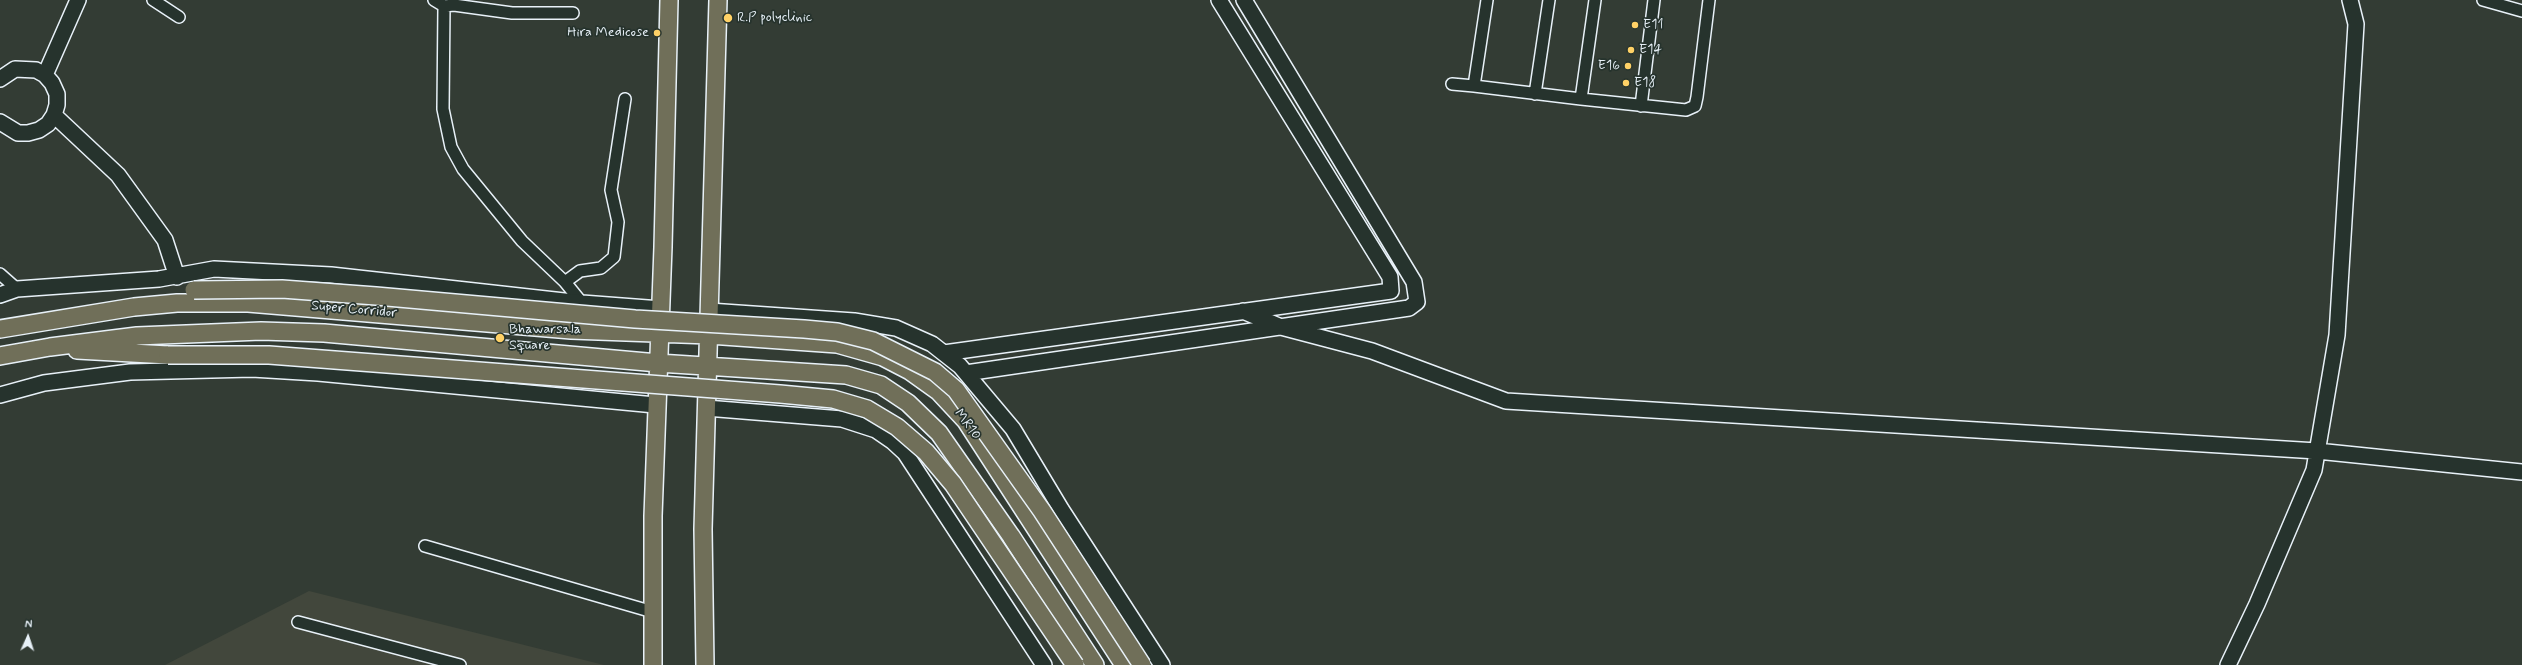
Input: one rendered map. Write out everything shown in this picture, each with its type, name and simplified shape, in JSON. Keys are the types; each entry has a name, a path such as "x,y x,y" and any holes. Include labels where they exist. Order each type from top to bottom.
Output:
{"main road":[{"path":"653,665 655,405 661,309 669,0"},
{"path":"705,665 703,529 718,0"},
{"path":"63,317 122,302 194,290 282,289 635,319 838,332 873,341 935,372 956,390 1042,511 1142,665"},
{"name":"Super Corridor","path":"0,329 63,317 177,303 248,303 297,305 571,330 709,335"},
{"name":"Super Corridor","path":"0,356 50,347 138,336 261,331 324,333 658,364 708,367"},
{"name":"MR10","path":"709,335 837,344 882,357 910,371 938,391 966,421 1124,665"},
{"path":"50,347 128,355 269,355 833,399 867,410 897,427 926,452 948,478 1074,665"},
{"name":"MR10","path":"708,367 846,375 881,385 908,403 939,433 1011,536 1095,665"}],"street":[{"path":"45,75 78,0"},
{"path":"153,0 179,17"},
{"path":"944,353 1391,290 1390,277 1220,0"},
{"path":"966,373 1409,308 1417,302 1414,282 1244,0"},
{"path":"1474,86 1487,0"},
{"path":"1536,94 1549,0"},
{"path":"1581,99 1595,0"},
{"path":"1641,106 1654,0"},
{"path":"1452,84 1686,110 1695,106 1709,0"},
{"path":"2228,665 2257,604 2314,470 2337,335 2356,24 2350,0"},
{"path":"2483,0 2522,11"},
{"path":"573,13 512,13 439,3 443,109 451,146 463,169 522,241 565,282 582,303"},
{"path":"0,80 11,71 26,68 45,75 52,83 57,94 57,105 54,115 48,124 28,133 18,133 7,129 0,122"},
{"path":"565,282 580,272 601,268 614,257 618,222 611,190 625,99"},
{"path":"54,115 118,175 166,240 177,277"},
{"path":"0,295 17,289 177,277 214,268 323,274 582,303 661,309"},
{"path":"0,274 17,289"},
{"path":"709,311 854,320 896,328 932,344 944,353 966,373 1013,429 1065,515 1162,665"},
{"path":"1243,311 1281,327 1372,351 1506,401 2317,451 2522,472"},
{"path":"0,395 44,383 130,372 252,369 318,373 655,405"},
{"path":"706,408 842,419 876,430 892,441 905,453 1044,665"},
{"path":"425,546 653,612"},
{"path":"298,622 460,665"}],"shaded area":[{"path":"309,591 604,665 165,665"}],"place":[{"name":"R.P polyclinic","path":"728,18"},
{"name":"E11","path":"1635,25"},
{"name":"Hira Medicose","path":"657,33"},
{"name":"E14","path":"1631,50"},
{"name":"E16","path":"1628,66"},
{"name":"E18","path":"1626,83"},
{"name":"Bhawarsala Square","path":"500,338"}]}
